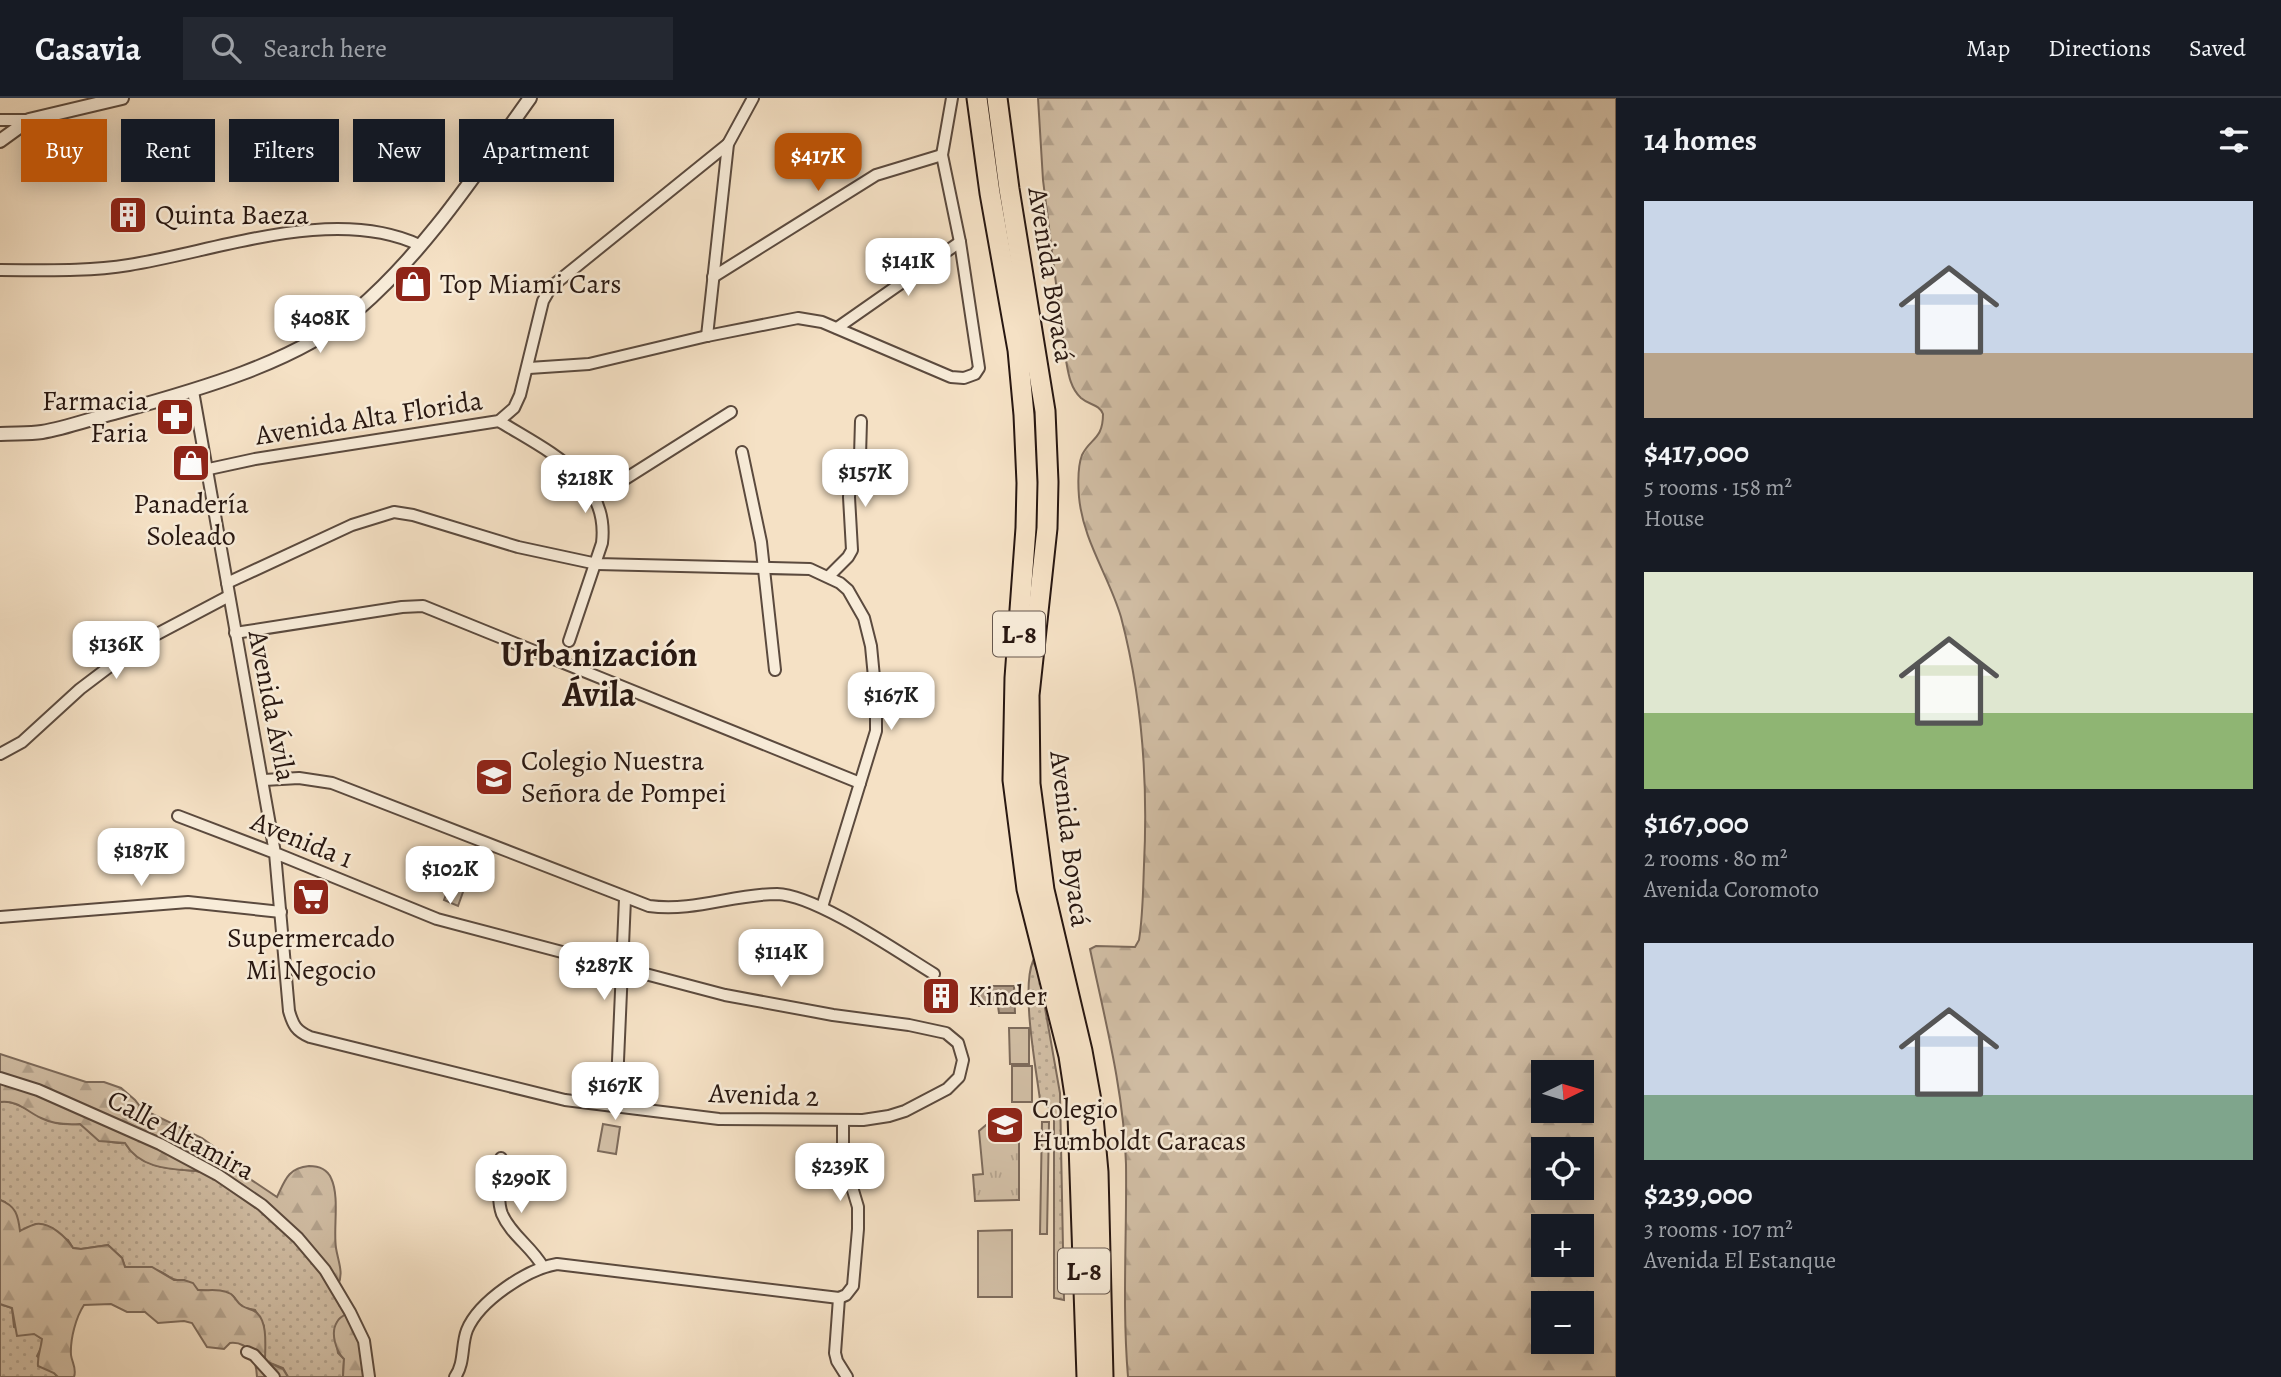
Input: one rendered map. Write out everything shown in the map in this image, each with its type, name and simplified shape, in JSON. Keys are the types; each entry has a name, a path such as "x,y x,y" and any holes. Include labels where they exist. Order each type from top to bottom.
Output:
{"highway":[{"name":"Avenida Boyacá","path":"977,98 990,193 1018,350 1024,415 1026,528 1015,678 1013,780 1027,889 1066,1044 1078,1115 1087,1377"},
{"name":"Avenida Boyacá","path":"997,98 1045,411 1046,528 1029,695 1030,784 1044,890 1082,1051 1092,1106 1098,1172 1103,1377"}],"street":[{"path":"33,119 122,98"},
{"path":"0,434 42,432 193,391 279,358 335,326 355,312 390,278 437,226 530,98"},
{"path":"707,335 728,145 753,98"},
{"path":"528,368 589,364 707,335 798,318 811,319 837,328 951,377 964,378 975,374 979,368 977,348 960,242 942,155 952,98"},
{"path":"0,120 21,120"},
{"path":"0,141 21,126"},
{"name":"Avenida Alta Florida","path":"209,469 499,421 513,408 520,396 543,301 551,286 728,145"},
{"path":"713,277 876,175 942,155"},
{"path":"0,270 96,269 266,236 345,229 380,232 419,245"},
{"path":"837,328 960,242"},
{"name":"Avenida Ávila","path":"193,391 209,469 235,633 264,780 275,853 289,1011 297,1030"},
{"path":"595,498 731,412"},
{"path":"499,421 578,472 595,498 604,528 597,564 569,641"},
{"path":"829,576 852,550 849,497 850,485 860,456 862,421"},
{"path":"742,452 761,542 775,670"},
{"path":"227,583 352,525 394,512 413,514 518,547 597,564 764,566 810,569 829,576 841,583 856,601 864,618 871,646 876,731 822,907"},
{"path":"0,754 22,742 80,689 142,642 229,596"},
{"path":"235,633 423,606 860,783"},
{"path":"264,780 299,778 332,783 649,906 684,908 780,894 822,907 934,974"},
{"name":"Avenida 1","path":"178,816 437,919 725,995 946,1033 958,1043 963,1060 959,1077 954,1084 940,1093"},
{"path":"616,1107 625,898"},
{"path":"0,916 188,902 281,912"},
{"name":"Avenida 2","path":"297,1030 310,1037 565,1100 719,1119 843,1120 889,1116 940,1093"},
{"name":"Calle Altamira","path":"0,1078 38,1090 160,1144 218,1175 262,1205 298,1238 325,1270 364,1341 369,1377"},
{"path":"455,1377 460,1370 467,1331 485,1305 512,1284 543,1267 557,1264 839,1298 846,1295 853,1286 858,1207 844,1157 843,1120"},
{"path":"501,1158 502,1213 543,1267"},
{"path":"839,1298 835,1353 837,1362 847,1377"},
{"path":"247,1352 254,1355 274,1377"}],"green space":[{"path":"1038,98 1616,98 1616,1377 1128,1377 1125,1324 1126,1164 1122,1110 1090,949 1096,946 1135,947 1139,940 1143,902 1144,772 1139,709 1121,617 1086,529 1079,497 1080,460 1101,429 1103,414 1099,408 1081,398 1074,389 1065,355 1043,180"},
{"path":"454,873 468,878 458,906 444,900"},
{"path":"1033,961 1039,974 1060,1093 1064,1300 1054,1298 1054,1112 1040,1100 1030,1029 1028,990"},
{"path":"1009,1028 1029,1028 1029,1064 1010,1064"},
{"path":"0,1054 86,1082 104,1082 121,1088 142,1109 202,1138 249,1172 247,1177 277,1197 288,1176 296,1169 309,1166 325,1170 331,1178 335,1194 335,1240 341,1271 338,1285 298,1238 219,1175 147,1163 131,1152 125,1143 99,1141 80,1124 50,1122 17,1104 0,1102"},
{"path":"1012,1066 1032,1066 1032,1102 1012,1102"},
{"path":"5,1101 47,1120 80,1124 105,1140 125,1143 139,1158 156,1166 218,1175 298,1238 350,1312 335,1335 338,1353 344,1359 343,1377 288,1377 283,1368 265,1361 264,1326 255,1310 245,1308 225,1292 198,1290 184,1280 156,1270 125,1267 122,1258 108,1245 73,1248 68,1240 36,1224 20,1232 5,1202 0,1200 0,1102"},
{"path":"1042,1122 1049,1122 1047,1234 1040,1234"},
{"path":"603,1124 620,1127 616,1154 598,1151"},
{"path":"986,1125 1019,1126 1019,1200 975,1201 973,1175 983,1174 979,1131"},
{"path":"0,1200 10,1205 15,1212 20,1231 36,1224 47,1225 62,1235 73,1248 108,1245 122,1258 125,1267 152,1267 174,1280 193,1283 198,1290 219,1290 231,1294 240,1305 261,1317 265,1335 265,1361 283,1369 288,1377 257,1377 253,1358 247,1348 237,1343 230,1343 224,1349 207,1347 192,1323 158,1323 145,1312 127,1312 111,1304 84,1305 81,1310 71,1342 74,1377 58,1377 38,1366 42,1339 34,1334 17,1336 12,1308 0,1304"},
{"path":"1012,1230 1012,1297 978,1297 978,1231"},
{"path":"0,1304 12,1308 14,1327 42,1339 37,1356 58,1377 0,1377"},
{"path":"350,1312 369,1377 343,1377 344,1359 336,1347 334,1331 338,1320"}],"shaded area":[{"path":"978,986 1014,986 1015,1013 999,1013 998,1006 978,1006"}],"place":[{"name":"Quinta Baeza","path":"128,215"},
{"name":"Top Miami Cars","path":"413,284"},
{"name":"Farmacia Faria","path":"175,417"},
{"name":"Panadería Soleado","path":"191,463"},
{"name":"Colegio Nuestra Señora de Pompei","path":"494,777"},
{"name":"Supermercado Mi Negocio","path":"311,897"},
{"name":"Kinder","path":"941,996"},
{"name":"Colegio Humboldt Caracas","path":"1005,1125"}],"district":[{"name":"Urbanización Ávila","path":"599,674"}]}
